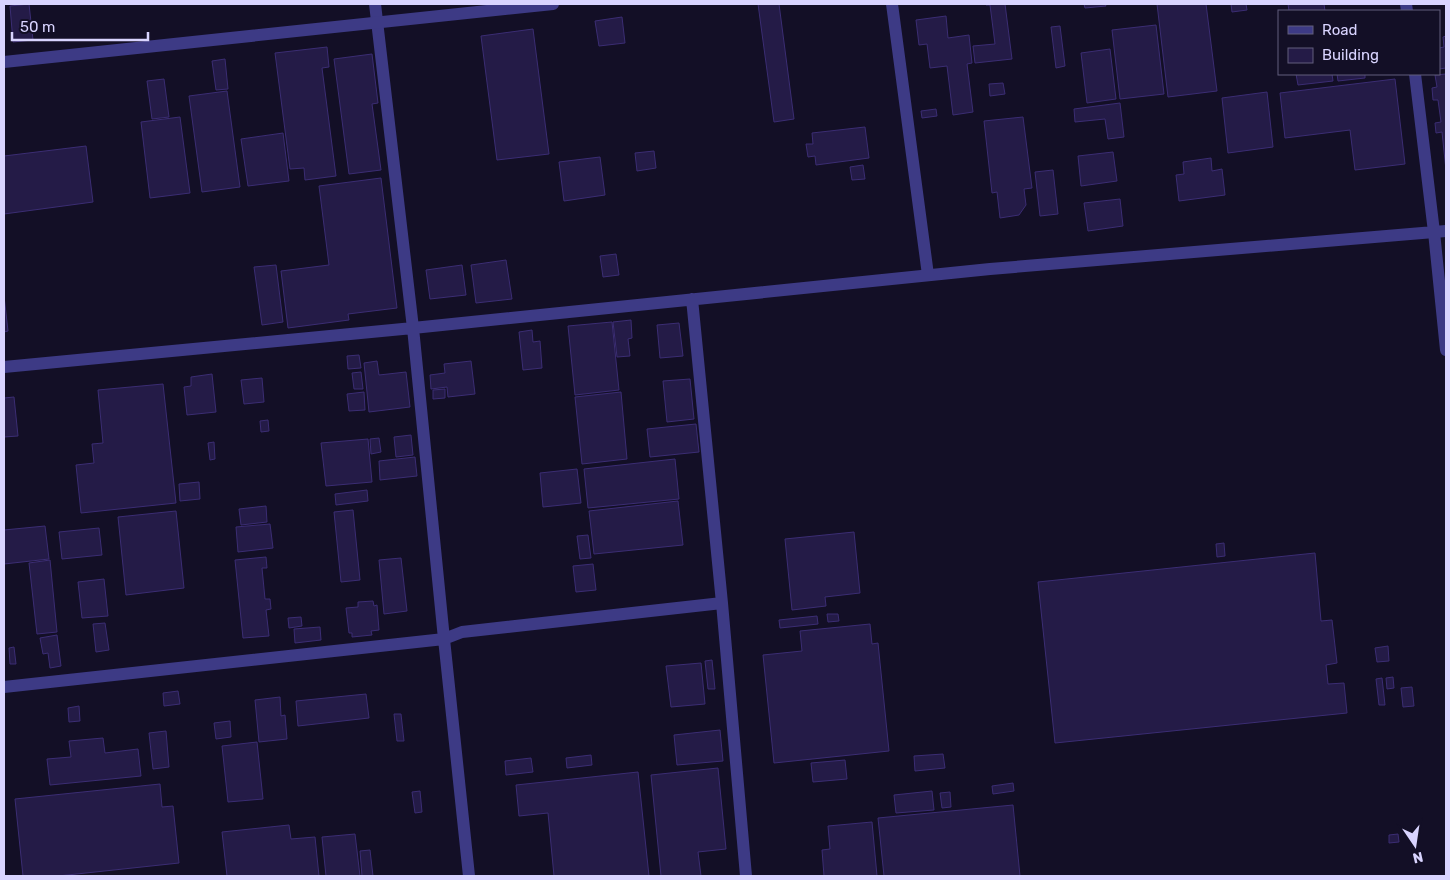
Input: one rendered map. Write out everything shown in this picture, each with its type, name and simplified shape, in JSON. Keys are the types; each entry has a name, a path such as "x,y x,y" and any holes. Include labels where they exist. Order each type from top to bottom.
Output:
{"street":[{"path":"375,4 413,328 469,876"},
{"path":"4,62 553,4"},
{"path":"892,4 928,276"},
{"path":"1415,75 1440,231 1446,350"},
{"path":"4,367 413,328 1000,268 1440,231"},
{"path":"692,299 722,603 746,876"},
{"path":"4,687 444,640 462,632 722,603"}],"building":[{"path":"29,4 33,40 13,42 10,6"},
{"path":"758,4 779,4 794,119 774,122"},
{"path":"986,4 1005,4 1012,59 975,63 973,46 995,44 990,5"},
{"path":"1084,4 1105,4 1106,6 1085,8"},
{"path":"1157,4 1206,4 1217,91 1168,97"},
{"path":"1231,4 1246,4 1247,10 1232,12"},
{"path":"1288,4 1324,4 1325,10 1289,10"},
{"path":"946,16 948,38 969,35 972,63 967,64 973,112 953,115 947,66 930,68 927,44 919,45 916,20"},
{"path":"622,17 625,43 599,46 595,21"},
{"path":"1156,25 1164,94 1120,99 1112,30"},
{"path":"1060,26 1065,66 1056,68 1051,27"},
{"path":"533,29 549,154 497,160 481,36"},
{"path":"1446,36 1446,68 1440,69 1440,48 1444,47 1443,37"},
{"path":"327,47 329,67 322,68 336,176 305,180 304,168 290,169 275,53"},
{"path":"1110,49 1116,99 1087,103 1081,53"},
{"path":"372,54 378,103 372,104 381,170 349,174 334,59"},
{"path":"225,59 228,89 216,90 212,61"},
{"path":"1446,74 1446,170 1442,132 1436,133 1435,123 1441,122 1438,100 1433,100 1432,88 1437,87 1435,75"},
{"path":"1296,75 1332,75 1333,81 1298,85"},
{"path":"1337,75 1365,75 1365,78 1338,81"},
{"path":"164,79 169,117 152,119 147,81"},
{"path":"1395,79 1405,164 1355,170 1350,130 1285,138 1280,93"},
{"path":"1003,83 1005,94 990,96 989,84"},
{"path":"227,91 240,187 202,192 189,96"},
{"path":"1267,92 1273,147 1228,153 1222,98"},
{"path":"1120,103 1124,137 1108,139 1105,119 1075,122 1074,109"},
{"path":"936,109 937,116 922,118 921,111"},
{"path":"180,117 190,193 150,198 141,122"},
{"path":"1023,117 1032,188 1024,189 1026,205 1019,215 1000,218 997,192 992,193 984,121"},
{"path":"865,127 869,158 816,165 815,156 808,157 806,144 813,144 812,133"},
{"path":"283,133 289,181 248,186 241,139"},
{"path":"86,146 93,202 4,214 4,156"},
{"path":"654,151 656,168 637,171 635,153"},
{"path":"1113,152 1117,181 1081,186 1078,156"},
{"path":"600,157 605,195 564,201 559,162"},
{"path":"1211,158 1212,171 1222,169 1225,195 1179,201 1176,175 1184,174 1183,162"},
{"path":"863,165 865,179 852,180 850,167"},
{"path":"1053,170 1058,214 1040,216 1035,172"},
{"path":"381,178 397,308 348,314 349,320 288,328 281,271 329,265 319,186"},
{"path":"1120,199 1123,226 1088,231 1084,203"},
{"path":"616,254 619,275 603,277 600,256"},
{"path":"506,260 512,299 476,303 471,265"},
{"path":"276,265 283,322 262,325 254,267"},
{"path":"462,265 466,295 430,299 426,270"},
{"path":"4,296 8,331 4,332"},
{"path":"631,320 632,338 628,339 630,356 617,357 613,322"},
{"path":"612,322 619,390 575,395 568,326"},
{"path":"679,323 683,356 660,358 657,325"},
{"path":"532,330 533,342 540,341 542,368 523,370 519,332"},
{"path":"359,355 361,368 348,369 347,356"},
{"path":"377,361 379,375 406,372 410,407 369,412 364,363"},
{"path":"471,361 475,394 448,397 447,387 431,389 430,375 445,373 444,364"},
{"path":"361,372 363,389 354,389 352,373"},
{"path":"212,374 216,412 187,415 184,387 191,386 191,377"},
{"path":"262,378 264,402 244,404 241,380"},
{"path":"690,379 694,419 667,422 663,381"},
{"path":"163,384 176,503 81,513 76,465 94,463 92,444 103,443 98,390"},
{"path":"445,389 445,398 433,399 433,390"},
{"path":"364,392 365,410 349,411 347,394"},
{"path":"621,392 627,459 582,464 575,397"},
{"path":"14,397 18,436 4,437 4,398"},
{"path":"268,420 269,431 261,432 260,421"},
{"path":"696,424 699,452 650,457 647,429"},
{"path":"411,435 413,455 396,457 394,437"},
{"path":"379,438 381,452 371,454 370,439"},
{"path":"368,439 372,482 326,486 321,443"},
{"path":"214,442 215,459 210,460 208,443"},
{"path":"415,457 417,476 380,480 379,461"},
{"path":"675,459 679,499 588,508 584,469"},
{"path":"577,469 581,503 543,507 540,473"},
{"path":"199,482 200,499 180,501 179,484"},
{"path":"367,490 368,501 336,505 335,494"},
{"path":"678,501 683,545 594,554 589,511"},
{"path":"266,506 267,522 241,525 239,509"},
{"path":"353,510 360,580 341,582 334,512"},
{"path":"176,511 184,588 126,595 118,517"},
{"path":"270,524 273,548 238,552 236,527"},
{"path":"45,526 49,559 4,564 4,530"},
{"path":"99,528 102,555 62,559 59,532"},
{"path":"854,532 860,593 825,597 826,606 792,610 785,539"},
{"path":"588,535 591,558 580,559 577,536"},
{"path":"1224,543 1225,556 1217,557 1216,544"},
{"path":"1315,553 1321,621 1332,620 1337,663 1326,665 1328,684 1344,683 1347,713 1055,743 1038,582"},
{"path":"266,557 267,568 262,568 265,599 270,599 271,609 266,610 269,636 243,638 235,560"},
{"path":"401,558 407,611 384,614 379,560"},
{"path":"50,560 57,632 37,634 29,563"},
{"path":"593,564 596,590 576,592 573,566"},
{"path":"104,579 108,616 82,618 78,582"},
{"path":"373,601 374,606 377,605 379,630 371,631 372,635 352,637 352,633 349,633 346,608 358,607 358,602"},
{"path":"827,614 838,614 839,621 828,622"},
{"path":"817,616 818,624 780,628 779,620"},
{"path":"301,617 302,626 289,628 288,618"},
{"path":"105,623 109,650 96,652 93,624"},
{"path":"870,624 872,644 878,643 889,751 774,763 763,655 802,651 800,631"},
{"path":"320,627 321,640 295,643 294,629"},
{"path":"57,635 61,666 50,668 48,653 43,654 40,638"},
{"path":"1388,646 1389,661 1377,662 1375,648"},
{"path":"14,647 16,664 10,664 9,648"},
{"path":"712,660 715,689 708,689 705,661"},
{"path":"701,663 705,704 671,707 666,666"},
{"path":"1393,677 1394,688 1387,689 1386,678"},
{"path":"1382,678 1385,705 1379,705 1376,679"},
{"path":"1412,687 1414,706 1403,707 1401,688"},
{"path":"178,691 180,704 164,706 163,693"},
{"path":"366,694 369,718 298,726 296,701"},
{"path":"280,697 281,716 285,715 287,739 259,742 255,700"},
{"path":"79,706 80,721 69,722 68,708"},
{"path":"394,714 401,714 404,741 397,741"},
{"path":"230,721 231,737 216,739 214,723"},
{"path":"720,730 723,761 677,765 674,735"},
{"path":"166,731 169,767 153,769 149,733"},
{"path":"103,738 105,753 138,749 141,776 50,785 47,759 71,757 69,741"},
{"path":"257,742 263,799 228,802 222,746"},
{"path":"943,754 945,768 915,771 914,756"},
{"path":"591,755 592,765 567,768 566,758"},
{"path":"531,758 533,772 506,775 505,761"},
{"path":"845,760 847,779 813,782 811,763"},
{"path":"718,768 726,849 698,852 701,876 661,876 651,775"},
{"path":"638,772 649,876 554,876 548,813 519,816 516,785"},
{"path":"1013,783 1014,791 993,794 992,786"},
{"path":"160,784 162,807 173,806 179,863 58,876 23,876 15,799"},
{"path":"420,791 422,812 415,813 412,792"},
{"path":"932,791 934,810 896,813 894,795"},
{"path":"950,792 951,807 942,808 940,793"},
{"path":"1013,805 1020,876 884,876 878,818"},
{"path":"872,822 877,876 824,876 822,850 830,849 828,826"},
{"path":"289,825 291,839 315,837 319,876 227,876 222,832"},
{"path":"355,834 360,876 326,876 322,837"},
{"path":"1398,834 1399,842 1389,843 1389,835"},
{"path":"370,850 373,876 362,876 360,851"}]}
